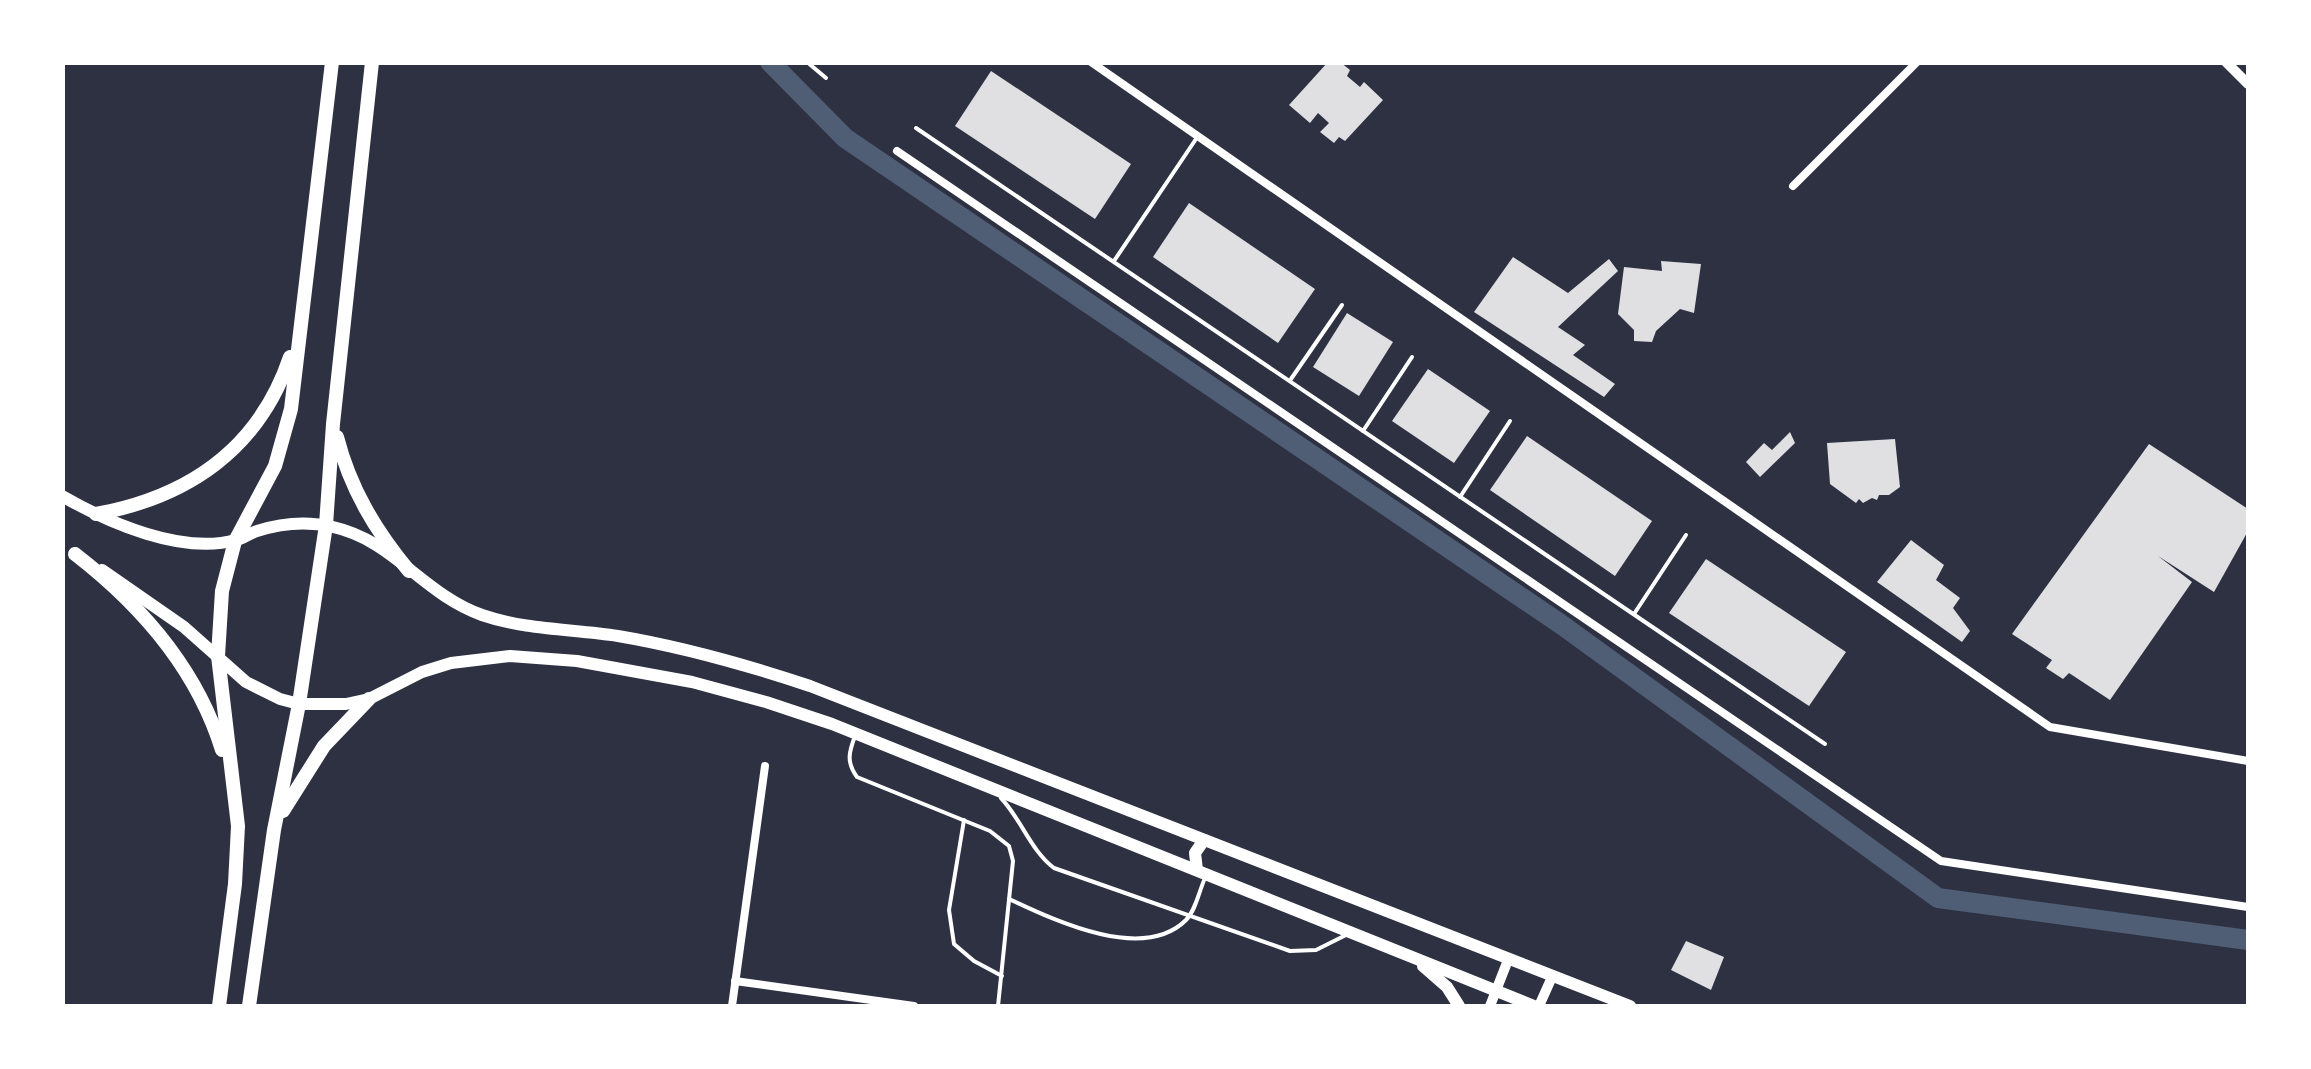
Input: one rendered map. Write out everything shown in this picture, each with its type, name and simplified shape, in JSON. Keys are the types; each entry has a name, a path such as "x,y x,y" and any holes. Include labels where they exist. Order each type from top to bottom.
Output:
{"highway":[{"path":"219,1006 238,849 237,809 218,656 222,591 235,541 267,483 291,409 332,62"},
{"path":"250,1006 274,830 299,704 326,526 333,424 372,62"},
{"path":"96,514 131,508 164,496 223,460 268,406 296,342 302,308"},
{"path":"333,424 342,456 369,518 409,571"},
{"path":"69,550 136,606 162,637 204,705 231,780"},
{"path":"274,830 314,760 369,699"}],"main road":[{"path":"62,496 118,525 164,538 235,541 279,526 345,530 380,546 445,598 486,616 676,648 810,686 1630,1006"},
{"path":"69,550 172,618 246,682 280,699 322,706 369,699 422,672 483,658 577,661 692,682 766,702 856,734 1537,1006"},
{"path":"1157,854 1170,844 1172,827"},
{"path":"1202,871 1195,854 1204,840"},
{"path":"1414,957 1446,987 1459,1006"}],"street":[{"path":"1091,62 2050,727 2248,761"},
{"path":"1793,186 1917,62"},
{"path":"2226,62 2248,84"},
{"path":"897,151 1942,862 2248,907"},
{"path":"732,1006 764,766"},
{"path":"1490,1006 1508,960"},
{"path":"1537,1006 1552,977"},
{"path":"735,981 914,1006"}],"lane":[{"path":"808,62 826,78"},
{"path":"916,128 1825,744"},
{"path":"1113,262 1198,136"},
{"path":"1290,381 1342,305"},
{"path":"1363,431 1412,357"},
{"path":"1460,497 1510,421"},
{"path":"1634,614 1686,534"},
{"path":"856,734 848,754 856,777 997,834 1009,846 1012,860 998,1006"},
{"path":"991,788 1054,868 1299,952 1316,950 1352,932"},
{"path":"964,820 949,910 954,944 974,961 1002,976"},
{"path":"1009,898 1070,925 1135,939 1165,934 1190,916 1202,871"}],"building":[{"path":"1328,62 1340,62 1350,70 1347,76 1360,87 1364,82 1383,100 1345,141 1339,137 1334,143 1320,132 1329,123 1318,113 1310,123 1289,105"},
{"path":"991,71 1131,164 1095,219 955,126"},
{"path":"1189,203 1315,289 1278,343 1153,257"},
{"path":"1513,257 1568,293 1609,259 1618,271 1558,327 1585,345 1573,355 1615,384 1604,397 1474,312"},
{"path":"1661,261 1701,264 1694,313 1680,309 1656,331 1652,342 1634,341 1634,330 1618,314 1624,267 1662,271"},
{"path":"1347,313 1393,342 1359,396 1313,367"},
{"path":"1428,369 1490,411 1454,463 1392,421"},
{"path":"1790,432 1795,443 1760,477 1746,462 1764,443 1772,450"},
{"path":"1527,436 1652,521 1615,576 1490,490"},
{"path":"1895,439 1900,487 1889,495 1863,503 1859,499 1856,503 1830,484 1827,443"},
{"path":"2149,444 2248,509 2248,531 2214,592 2158,556 2192,582 2110,700 2069,673 2063,679 2046,668 2052,660 2012,634"},
{"path":"1911,540 1944,565 1936,580 1960,598 1953,608 1970,631 1962,642 1877,582"},
{"path":"1706,559 1846,652 1809,706 1669,613"},
{"path":"1686,941 1724,957 1711,990 1671,970"}],"waterway":[{"path":"770,62 845,138 1562,625 1938,898 2248,940"}]}
